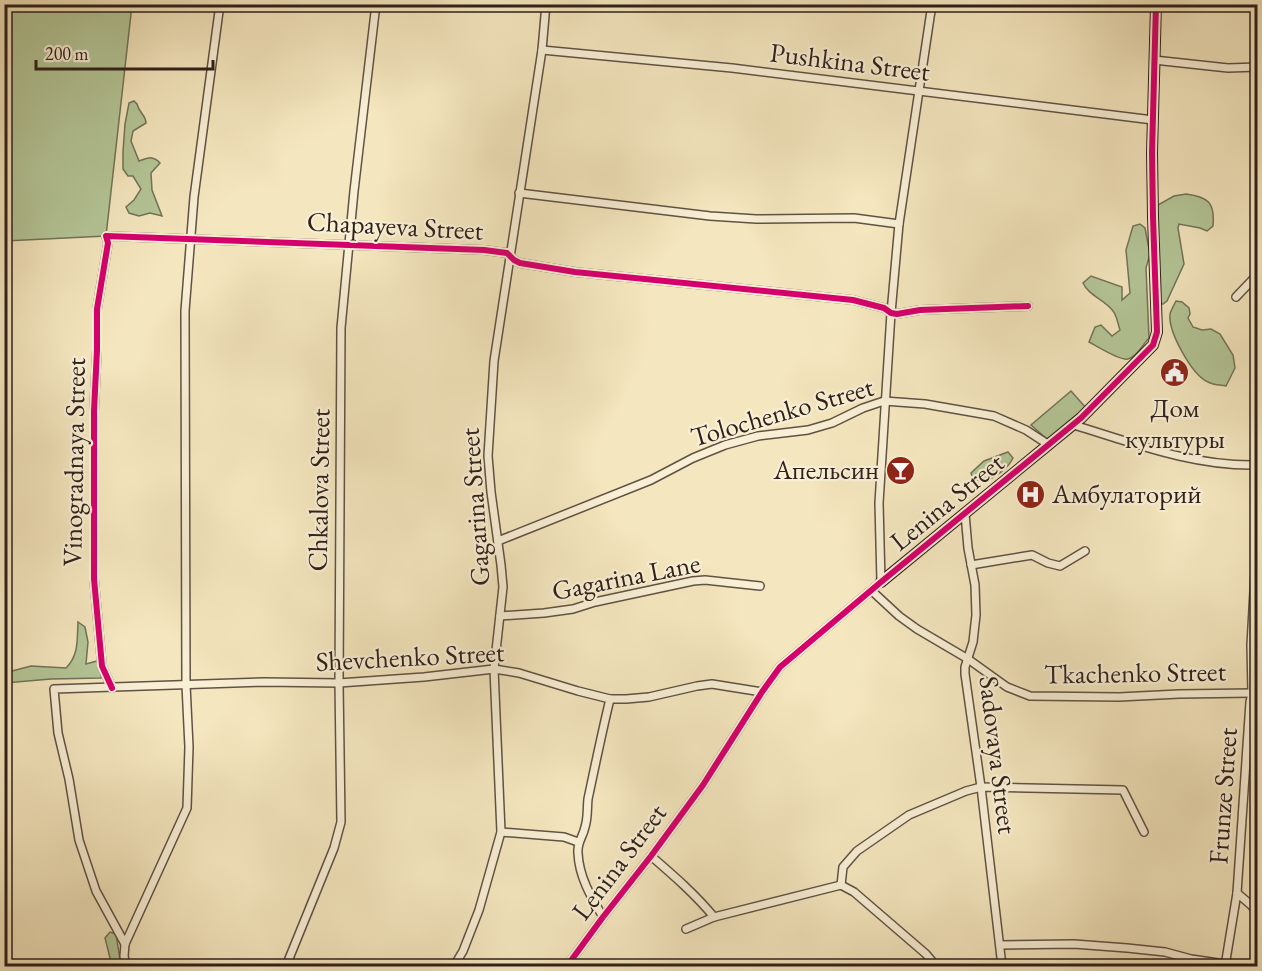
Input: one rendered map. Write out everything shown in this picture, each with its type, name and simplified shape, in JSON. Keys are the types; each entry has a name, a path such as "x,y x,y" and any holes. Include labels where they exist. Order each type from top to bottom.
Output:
{"street":[{"path":"126,966 125,944 187,808 189,747 186,685 185,311 194,197 220,4"},
{"name":"Chkalova Street","path":"286,966 334,848 341,822 339,683 341,328 376,4"},
{"name":"Gagarina Street","path":"454,966 463,951 479,910 501,832 494,669 503,587 488,456 494,361 542,50 546,4"},
{"path":"881,582 879,503 891,313 899,224 932,4"},
{"name":"Lenina Street","path":"567,966 703,785 780,667 1074,425 1153,345 1156,337 1153,120 1156,4"},
{"name":"Pushkina Street","path":"542,50 732,69 1153,120"},
{"path":"1154,60 1228,68 1257,67"},
{"path":"519,194 710,216 756,219 854,218 899,224"},
{"name":"Chapayeva Street","path":"106,236 484,250 502,252 520,263 575,272 853,300 884,308 891,313"},
{"name":"Vinogradnaya Street","path":"106,236 108,243 96,309 94,579 102,666 112,687"},
{"path":"1236,297 1257,274"},
{"path":"891,313 1028,306"},
{"name":"Tolochenko Street","path":"498,541 651,480 693,458 725,445 758,436 808,430 832,423 884,401 925,404 994,416 1026,430 1049,445"},
{"path":"1074,425 1187,457 1240,465 1257,465"},
{"name":"Sadovaya Street","path":"965,514 975,585 976,615 973,642 965,674 1002,966"},
{"name":"Frunze Street","path":"1225,965 1237,893 1252,693 1257,519"},
{"path":"971,565 1032,555 1060,566 1085,551"},
{"name":"Gagarina Lane","path":"500,616 573,609 693,581 705,580 760,586"},
{"name":"Tkachenko Street","path":"872,591 917,629 968,659 1007,687 1030,696 1119,698 1252,693"},
{"name":"Shevchenko Street","path":"120,934 96,891 80,840 58,733 54,689 264,682 339,683 494,669 519,673 610,699 649,697 712,684 762,692"},
{"path":"603,917 586,886 580,868 578,842 586,826 588,803 610,699"},
{"path":"841,885 843,867 857,851 909,815 981,787 1123,790 1144,832"},
{"path":"501,832 564,837 578,842"},
{"path":"651,856 684,884 714,917"},
{"path":"686,929 714,917 841,885 854,892 881,915 926,954 936,966"},
{"path":"1237,893 1251,905 1257,914"},
{"path":"125,944 120,934 131,931"},
{"path":"1000,945 1074,944 1127,948 1166,952 1191,960 1225,965"}],"green space":[{"path":"5,5 132,5 106,236 5,241"},
{"path":"134,101 146,123 133,131 131,141 139,161 153,158 160,163 151,173 152,190 162,216 150,213 139,216 129,213 126,207 141,189 133,176 128,176 123,169 125,124 129,103"},
{"path":"1186,194 1209,202 1213,212 1213,226 1207,231 1179,224 1184,264 1167,301 1159,304 1156,216 1158,205 1174,196"},
{"path":"1140,224 1145,228 1150,254 1146,268 1149,338 1134,356 1124,359 1089,342 1095,327 1101,325 1112,336 1120,330 1113,311 1083,283 1091,276 1122,287 1122,300 1130,293 1126,250 1133,226"},
{"path":"1176,301 1182,302 1189,308 1188,318 1193,327 1202,330 1211,329 1220,334 1233,355 1235,368 1226,386 1212,384 1202,378 1182,352 1170,322 1170,314"},
{"path":"1071,391 1086,408 1048,440 1031,425"},
{"path":"1008,452 1013,458 1001,472 985,482 973,479 971,473 984,461"},
{"path":"78,622 85,627 88,642 86,664 97,661 102,670 101,678 5,683 4,670 12,671 31,666 66,668 75,652"},
{"path":"110,932 116,934 121,966 112,966 105,938"}],"cycle path":[{"path":"567,966 703,785 780,667 1081,418 1153,345 1157,332 1152,153 1156,4"},
{"path":"112,688 102,666 94,579 94,411 97,309 108,243 106,236 484,250 507,253 520,263 575,272 853,300 897,314 920,310 1028,306"}],"place":[{"name":"Дом культуры","path":"1175,373"},
{"name":"Апельсин","path":"900,470"},
{"name":"Амбулаторий","path":"1031,494"}]}
